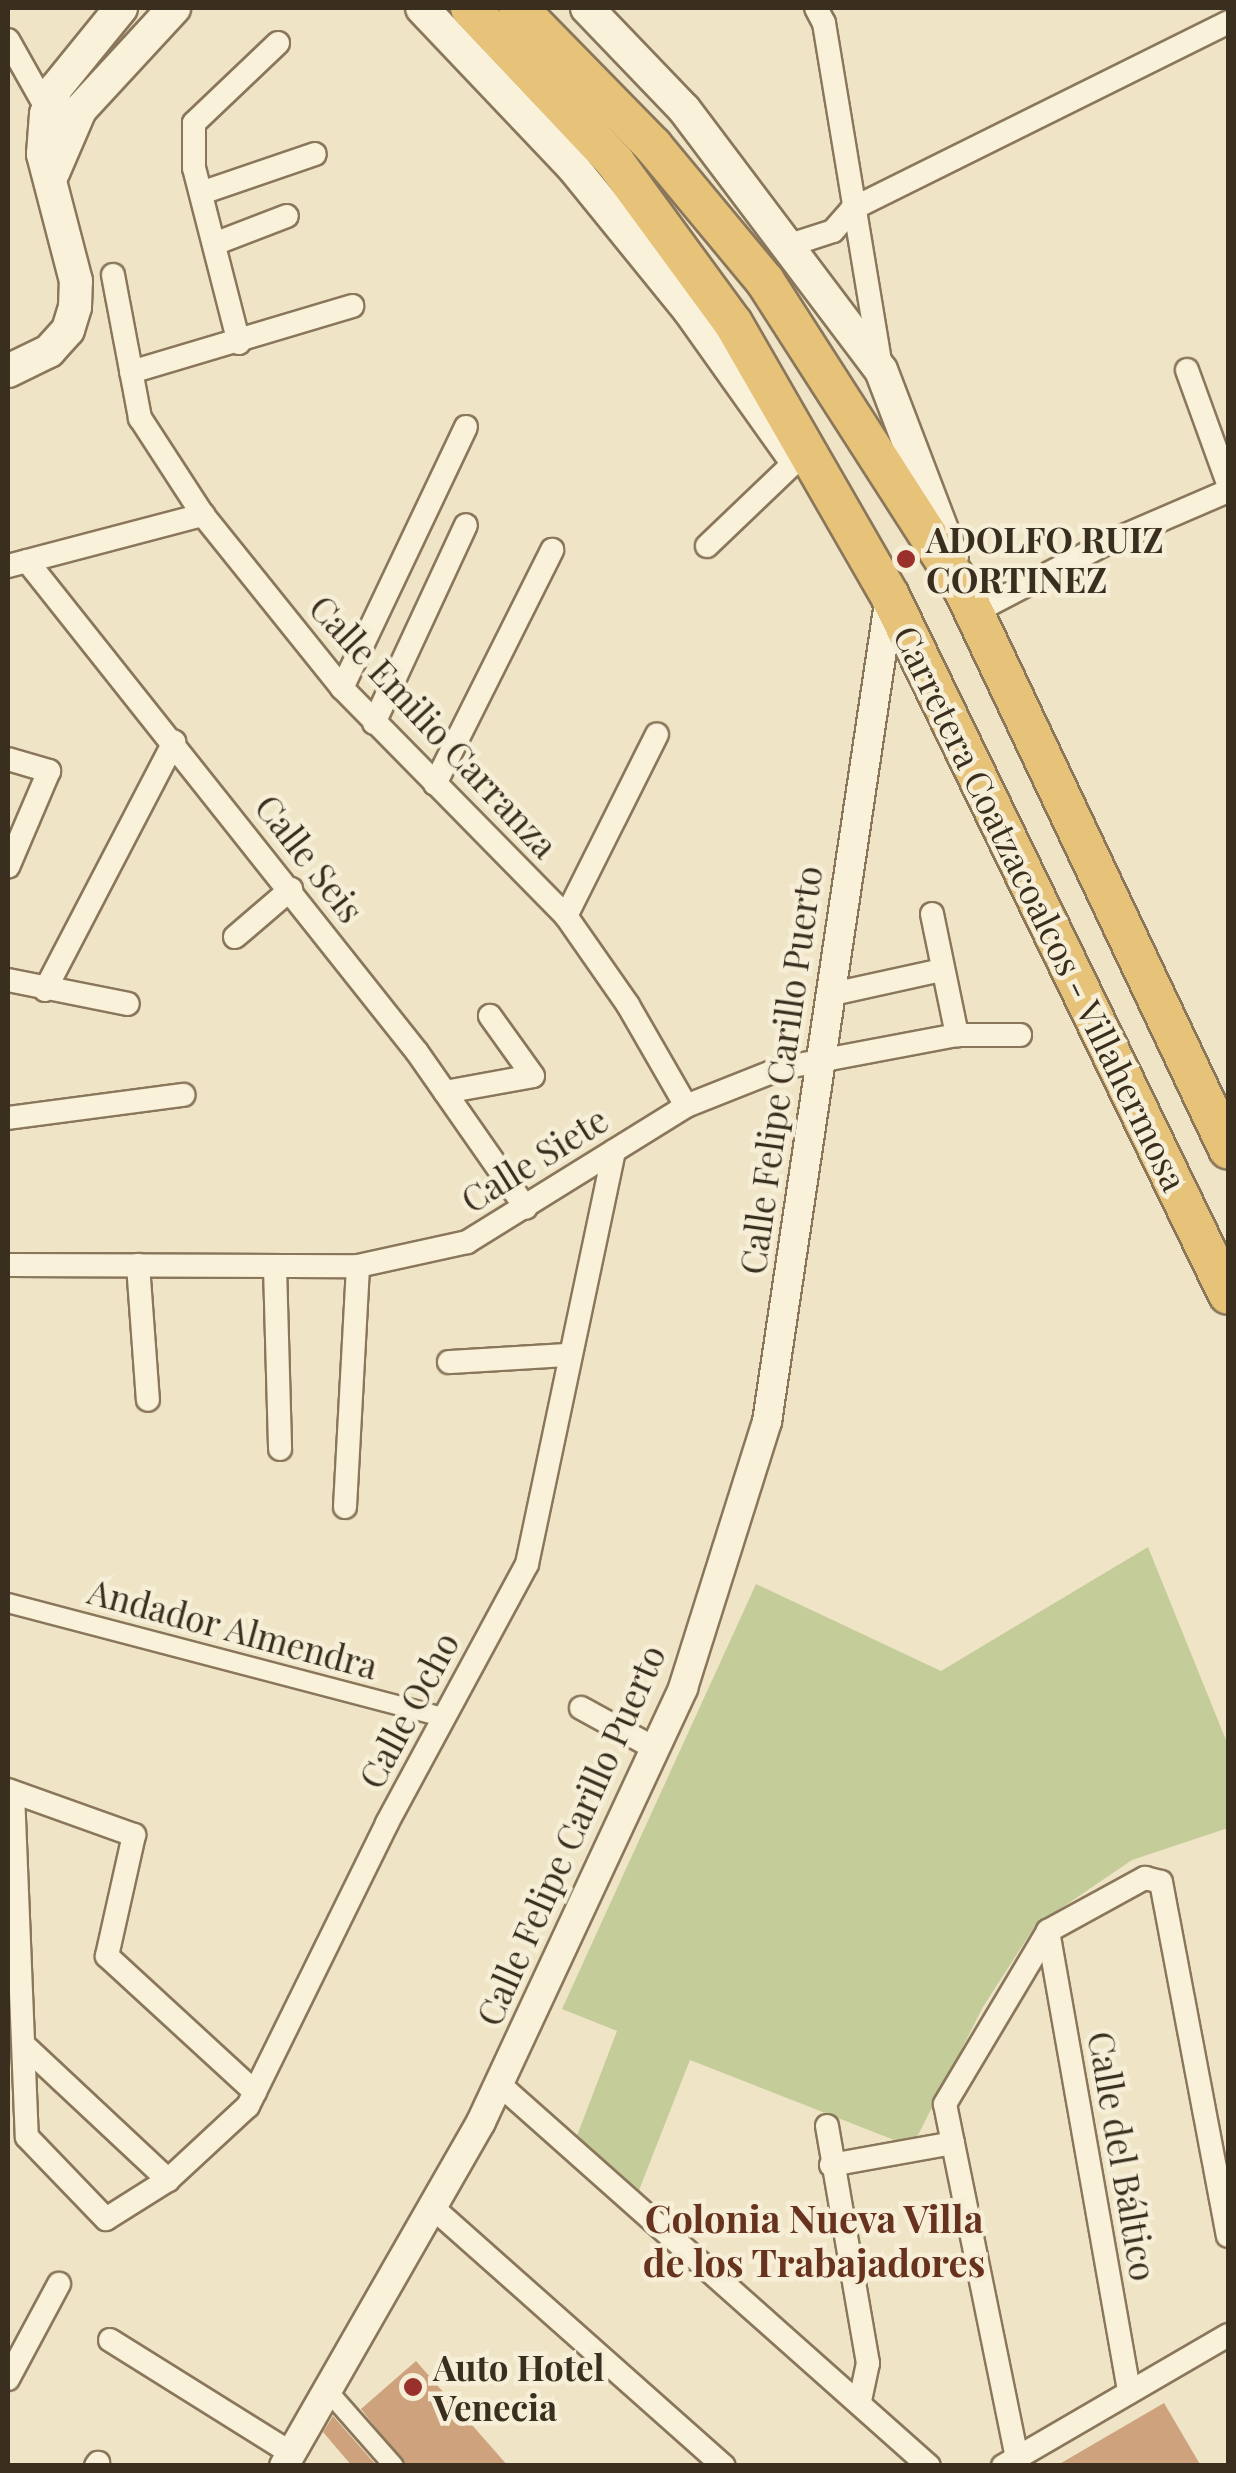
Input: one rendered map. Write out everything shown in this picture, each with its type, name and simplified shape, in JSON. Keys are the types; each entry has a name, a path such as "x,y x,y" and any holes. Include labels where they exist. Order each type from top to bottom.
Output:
{"highway":[{"name":"Carretera Coatzacoalcos - Villahermosa","path":"470,8 615,162 732,323 890,596 1228,1296"},
{"name":"Carretera Coatzacoalcos - Villahermosa","path":"518,8 653,146 765,281 969,601 1228,1149"}],"main road":[{"path":"8,371 49,351 68,330 75,307 76,282 51,178 58,121 56,88 121,8"},
{"path":"58,121 174,8"},
{"path":"422,8 572,166 689,310 796,461 846,524"},
{"path":"587,8 684,109 881,370 920,461 969,601"}],"street":[{"path":"816,8 881,370"},
{"path":"790,245 834,230 852,209 1228,22"},
{"path":"8,40 58,121"},
{"path":"239,343 191,150 196,115 278,43"},
{"path":"204,192 316,154"},
{"path":"214,244 287,216"},
{"name":"Calle Emilio Carranza","path":"114,276 140,418 204,516 342,688 566,916 628,1006 686,1106"},
{"path":"132,372 352,306"},
{"path":"1186,370 1228,483"},
{"path":"342,688 466,427"},
{"path":"707,546 796,461"},
{"path":"969,601 1228,491"},
{"path":"17,564 204,516"},
{"path":"374,723 466,525"},
{"path":"435,784 552,550"},
{"name":"Calle Seis","path":"17,564 174,742 291,889 445,1092 526,1208"},
{"name":"Calle Felipe Carillo Puerto","path":"288,2459 499,2084 682,1688 766,1422 890,596"},
{"path":"566,916 658,734"},
{"path":"45,990 174,742"},
{"path":"8,759 49,771 8,867"},
{"path":"235,937 291,889"},
{"path":"932,914 956,1035"},
{"path":"828,995 942,970"},
{"path":"8,980 128,1004"},
{"path":"445,1092 533,1076 490,1016"},
{"name":"Calle Siete","path":"8,1265 358,1266 467,1242 686,1106 782,1068 956,1035 1020,1035"},
{"path":"8,1118 183,1094"},
{"name":"Calle Ocho","path":"26,2047 27,2137 106,2219 168,2180 255,2092 442,1717 527,1564 614,1151"},
{"path":"138,1265 148,1400"},
{"path":"345,1506 358,1266"},
{"path":"275,1267 280,1448"},
{"path":"448,1362 568,1355"},
{"name":"Andador Almendra","path":"8,1602 442,1717"},
{"path":"581,1708 654,1748"},
{"path":"168,2180 26,2047 10,1792 134,1835 107,1956 255,2092"},
{"path":"1228,2236 1160,1882 1145,1878 1048,1931 946,2104 1010,2462 1228,2335"},
{"name":"Calle del Báltico","path":"1048,1931 1129,2392"},
{"path":"499,2084 928,2466"},
{"path":"826,2126 868,2363 860,2402"},
{"path":"831,2165 953,2143"},
{"path":"432,2207 724,2466"},
{"path":"8,2380 58,2284"},
{"path":"110,2340 288,2459"},
{"path":"327,2390 394,2466"}],"green space":[{"path":"1148,1547 1228,1745 1228,1828 1132,1860 1035,1926 983,2007 912,2147 690,2060 636,2198 573,2146 617,2031 562,2009 756,1584 941,1671"}],"building":[{"name":"Auto Hotel Venecia","path":"416,2361 508,2466 406,2466 361,2409"},
{"path":"1164,2403 1201,2466 1056,2466"},
{"path":"333,2416 377,2466 352,2466 323,2432"}],"place":[{"name":"ADOLFO RUIZ CORTINEZ","path":"906,559"},
{"name":"Auto Hotel Venecia","path":"413,2387"}],"district":[{"name":"Colonia Nueva Villa de los Trabajadores","path":"814,2240"}]}
